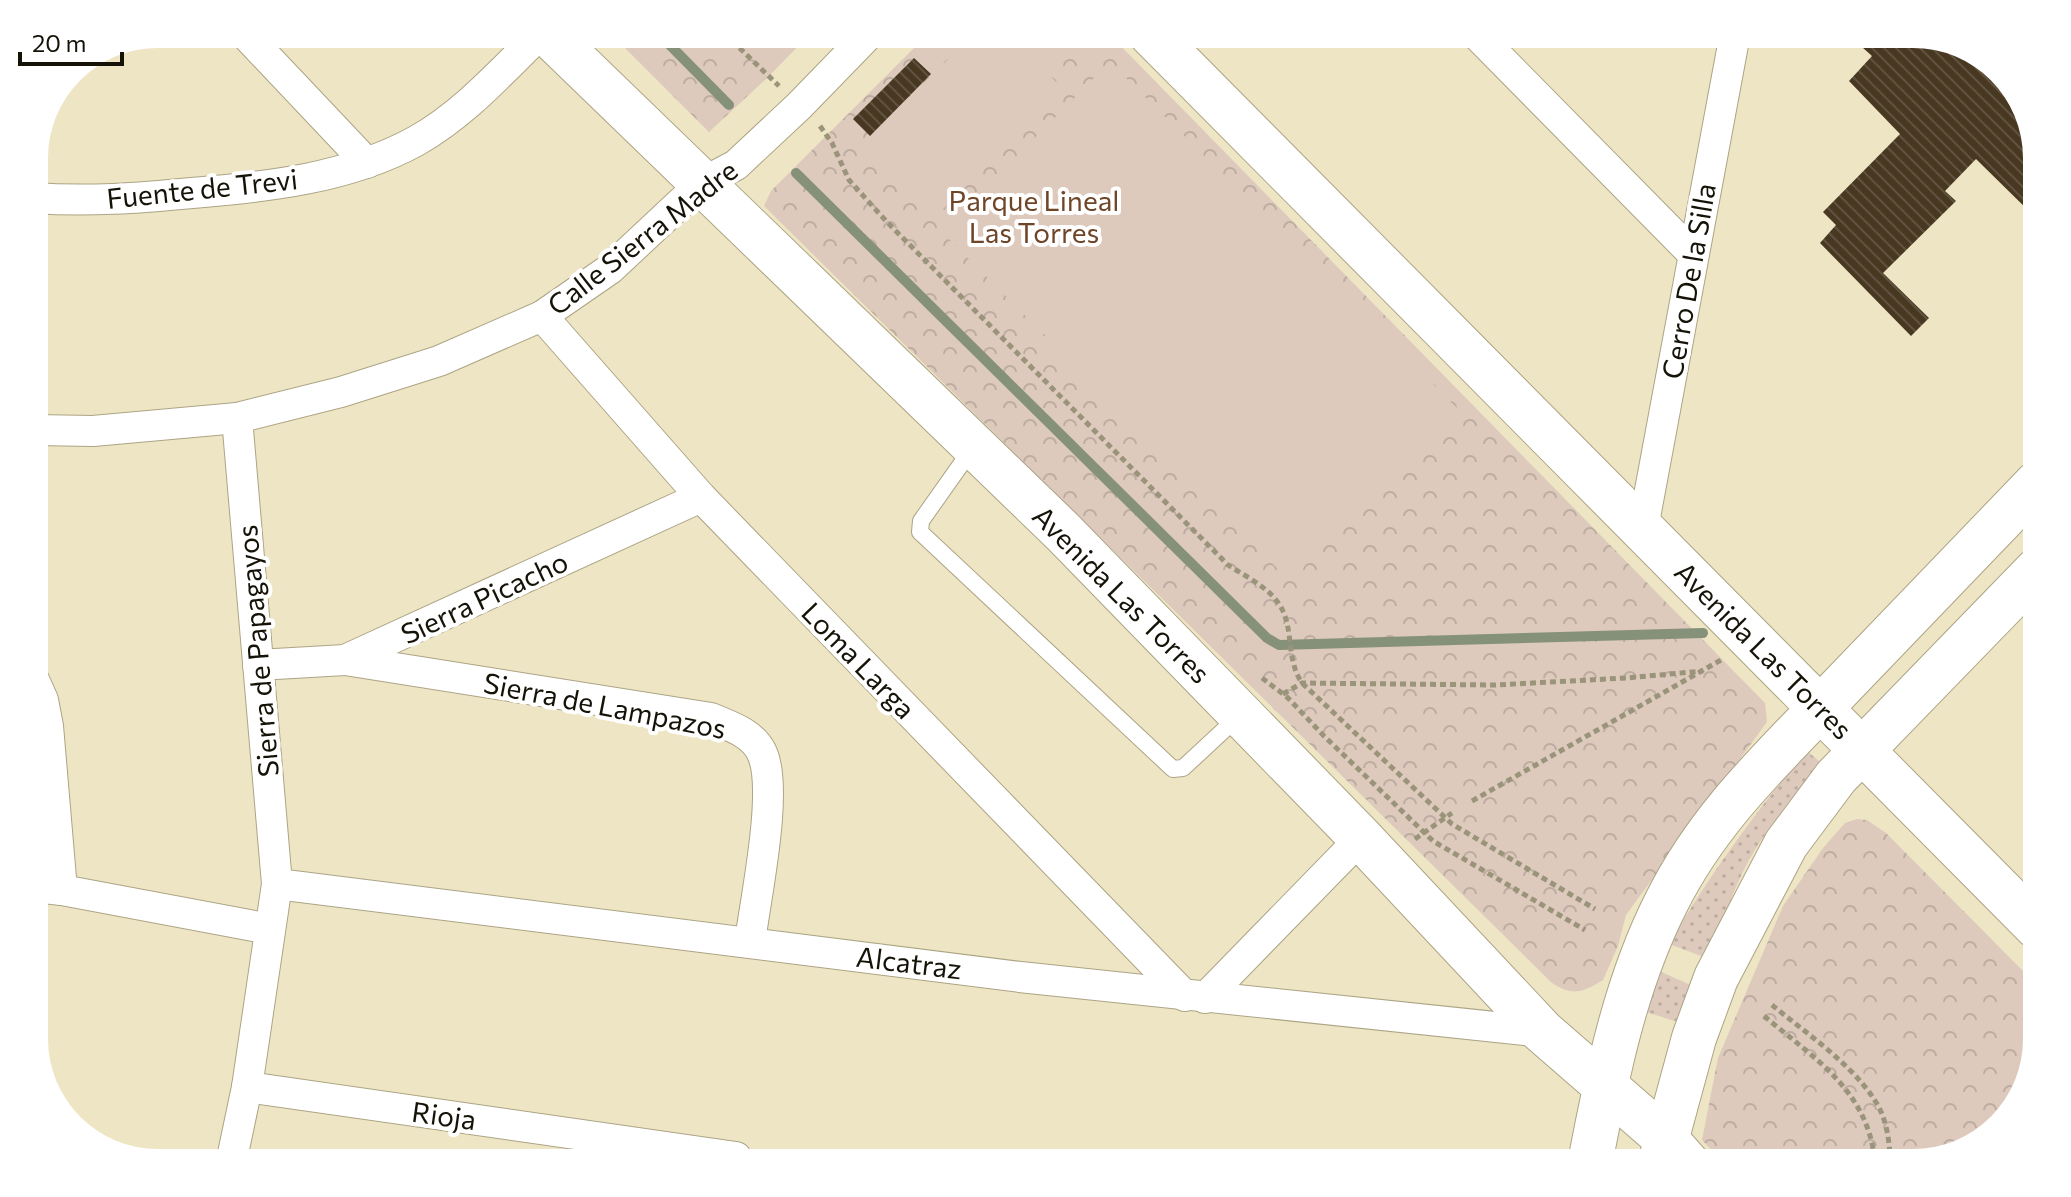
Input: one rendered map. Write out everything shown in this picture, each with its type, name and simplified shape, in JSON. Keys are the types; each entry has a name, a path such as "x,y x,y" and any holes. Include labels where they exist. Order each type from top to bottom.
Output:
{"street":[{"path":"258,48 367,163"},
{"name":"Fuente de Trevi","path":"48,198 133,199 219,191 300,180 367,163 415,142 442,125 526,48"},
{"name":"Avenida Las Torres","path":"562,48 1064,533 1361,838 1543,1032 1605,1088 1665,1149"},
{"name":"Calle Sierra Madre","path":"48,430 93,431 237,418 341,392 439,361 542,316 610,269 702,183 736,165 855,48"},
{"name":"Avenida Las Torres","path":"1165,48 2023,913"},
{"path":"1490,48 1692,253"},
{"name":"Cerro De la Silla","path":"1643,528 1732,48"},
{"name":"Loma Larga","path":"542,316 701,497 1195,997"},
{"name":"Sierra de Papagayos","path":"234,1149 247,1087 277,884 237,418"},
{"name":"Sierra Picacho","path":"258,665 345,660 701,497"},
{"path":"1593,1149 1629,994 1645,946 1667,900 1703,842 1739,793 1790,737 2023,498"},
{"path":"1672,1149 1694,1038 1716,978 1786,844 1818,799 1862,749 2023,584"},
{"name":"Sierra de Lampazos","path":"345,660 696,716 742,731 761,751 768,774 768,805 750,942"},
{"path":"48,726 48,889 270,929"},
{"path":"1195,997 1361,838"},
{"name":"Alcatraz","path":"277,884 1195,997 1543,1032"},
{"name":"Rioja","path":"247,1087 680,1149"}],"lane":[{"path":"974,446 921,521 920,532 1173,769 1183,768 1240,714"}],"path":[{"path":"740,48 773,80"},
{"path":"824,131 849,180 868,202 1228,565 1279,604 1288,636 1291,663 1302,683 1444,818 1595,909"},
{"path":"1472,801 1729,656"},
{"path":"1283,694 1302,683 1495,685 1703,671"},
{"path":"1429,829 1452,813"},
{"path":"1772,1005 1831,1053 1873,1098 1887,1130 1889,1149"},
{"path":"1764,1016 1849,1092 1868,1123 1873,1149"}],"green space":[{"path":"625,48 796,48 769,76 709,132"},
{"name":"Parque Lineal Las Torres","path":"914,48 1123,48 1765,703 1767,722 1626,915 1618,946 1603,980 1578,991 1566,990 1552,983 764,206 771,191"},
{"path":"960,48 1023,48 1064,90 935,217 862,143"},
{"path":"1110,62 1458,409 1290,581 942,232"},
{"path":"1806,750 1820,762 1749,860 1709,959 1669,944 1734,844"},
{"path":"1867,820 1886,833 2023,971 2022,1053 2015,1081 1991,1117 1968,1134 1941,1145 1913,1149 1711,1149 1702,1140 1718,1058 1783,906 1823,848 1845,823"},
{"path":"1657,970 1695,987 1681,1023 1646,1012"}],"building":[{"path":"1863,48 1927,49 1955,56 1968,63 1991,80 2012,109 2023,151 2023,205 1976,159 1945,191 1956,201 1883,273 1929,318 1911,336 1820,243 1836,225 1823,212 1900,134 1849,81 1872,56"},
{"path":"914,58 931,74 870,136 853,119"}],"waterway":[{"path":"673,48 729,105"},
{"path":"796,173 1267,638 1279,645 1703,633"}]}
